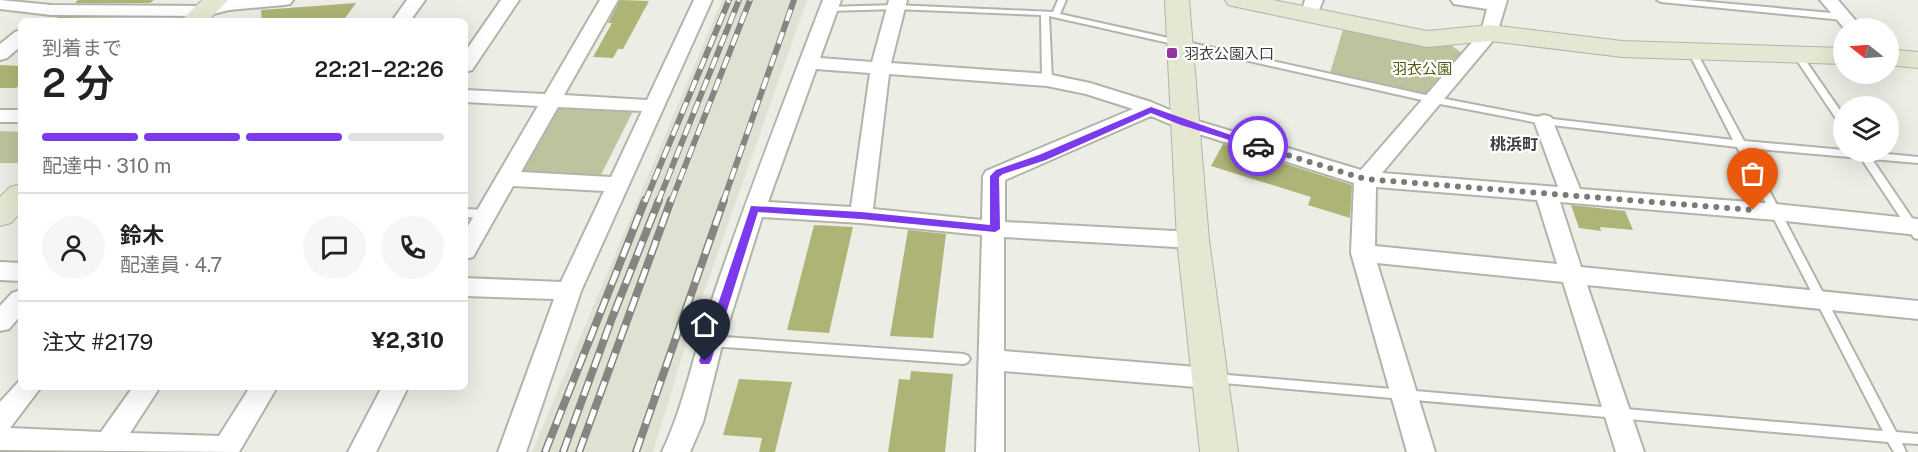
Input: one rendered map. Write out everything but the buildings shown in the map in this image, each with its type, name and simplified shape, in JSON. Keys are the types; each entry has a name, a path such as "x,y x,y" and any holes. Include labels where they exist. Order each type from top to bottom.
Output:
{"street":[{"path":"0,4 51,10 205,11 229,5 284,0"},
{"path":"403,18 416,0"},
{"path":"468,62 510,0"},
{"path":"468,240 475,213 507,178 609,0"},
{"path":"512,452 569,291 704,0"},
{"path":"1177,0 1193,240 1208,378 1219,452"},
{"path":"1237,0 1312,8 1427,39 1490,33 1623,49 1833,56"},
{"path":"1421,452 1363,253 1365,179 1490,33 1498,3 1460,0"},
{"path":"1829,0 1845,18"},
{"path":"861,215 880,68 897,3"},
{"path":"676,452 690,422 710,341 754,209 830,4"},
{"path":"0,54 18,39"},
{"path":"808,63 1047,80 1090,90 1151,109 1184,123 1365,179 1776,212 1916,229"},
{"path":"468,96 654,106"},
{"path":"990,452 994,176 999,172 1043,158 1151,109"},
{"path":"1544,121 1572,196"},
{"path":"507,178 618,185"},
{"path":"1546,194 1630,452"},
{"path":"0,215 18,197"},
{"path":"754,209 861,215 995,229 1193,240"},
{"path":"1363,253 1918,310"},
{"path":"0,271 18,272"},
{"path":"468,287 569,291"},
{"path":"0,322 18,301"},
{"path":"992,360 1208,378"},
{"path":"0,421 26,390"},
{"path":"108,443 145,390"},
{"path":"0,439 225,450 262,390"},
{"path":"362,452 393,390"}],"lane":[{"path":"1047,80 1050,14 1062,0"},
{"path":"1661,0 1726,3 1833,20"},
{"path":"830,4 897,3 1050,14 1435,100 1544,121 1741,144 1833,151"},
{"path":"1693,53 1900,452"},
{"path":"1798,56 1833,108"},
{"path":"1899,158 1918,160"},
{"path":"1869,162 1916,229"},
{"path":"710,341 964,359"},
{"path":"1208,378 1918,440"}],"shaded area":[{"path":"722,0 807,0 687,340 653,452 532,452"}],"green space":[{"name":"羽衣公園","path":"1344,26 1448,43 1466,56 1431,96 1330,73"},
{"path":"556,108 629,110 632,113 600,177 520,173"},
{"path":"0,131 18,132 18,163 0,163"}],"railway":[{"path":"645,202 729,0"},
{"path":"658,202 739,0"},
{"path":"671,202 750,0"},
{"path":"723,202 794,0"},
{"path":"545,452 645,200"},
{"path":"563,452 612,318 659,200"},
{"path":"579,452 671,200"},
{"path":"636,452 724,200"}],"way so far":[{"path":"1258,146 1365,179 1753,210"}],"place":[{"name":"羽衣公園入口","path":"1172,53"}],"district":[{"name":"桃浜町","path":"1514,144"}],"route":[{"path":"705,361 754,209 861,215 995,229 994,176 999,172 1043,158 1151,109 1184,123 1258,146"}]}
